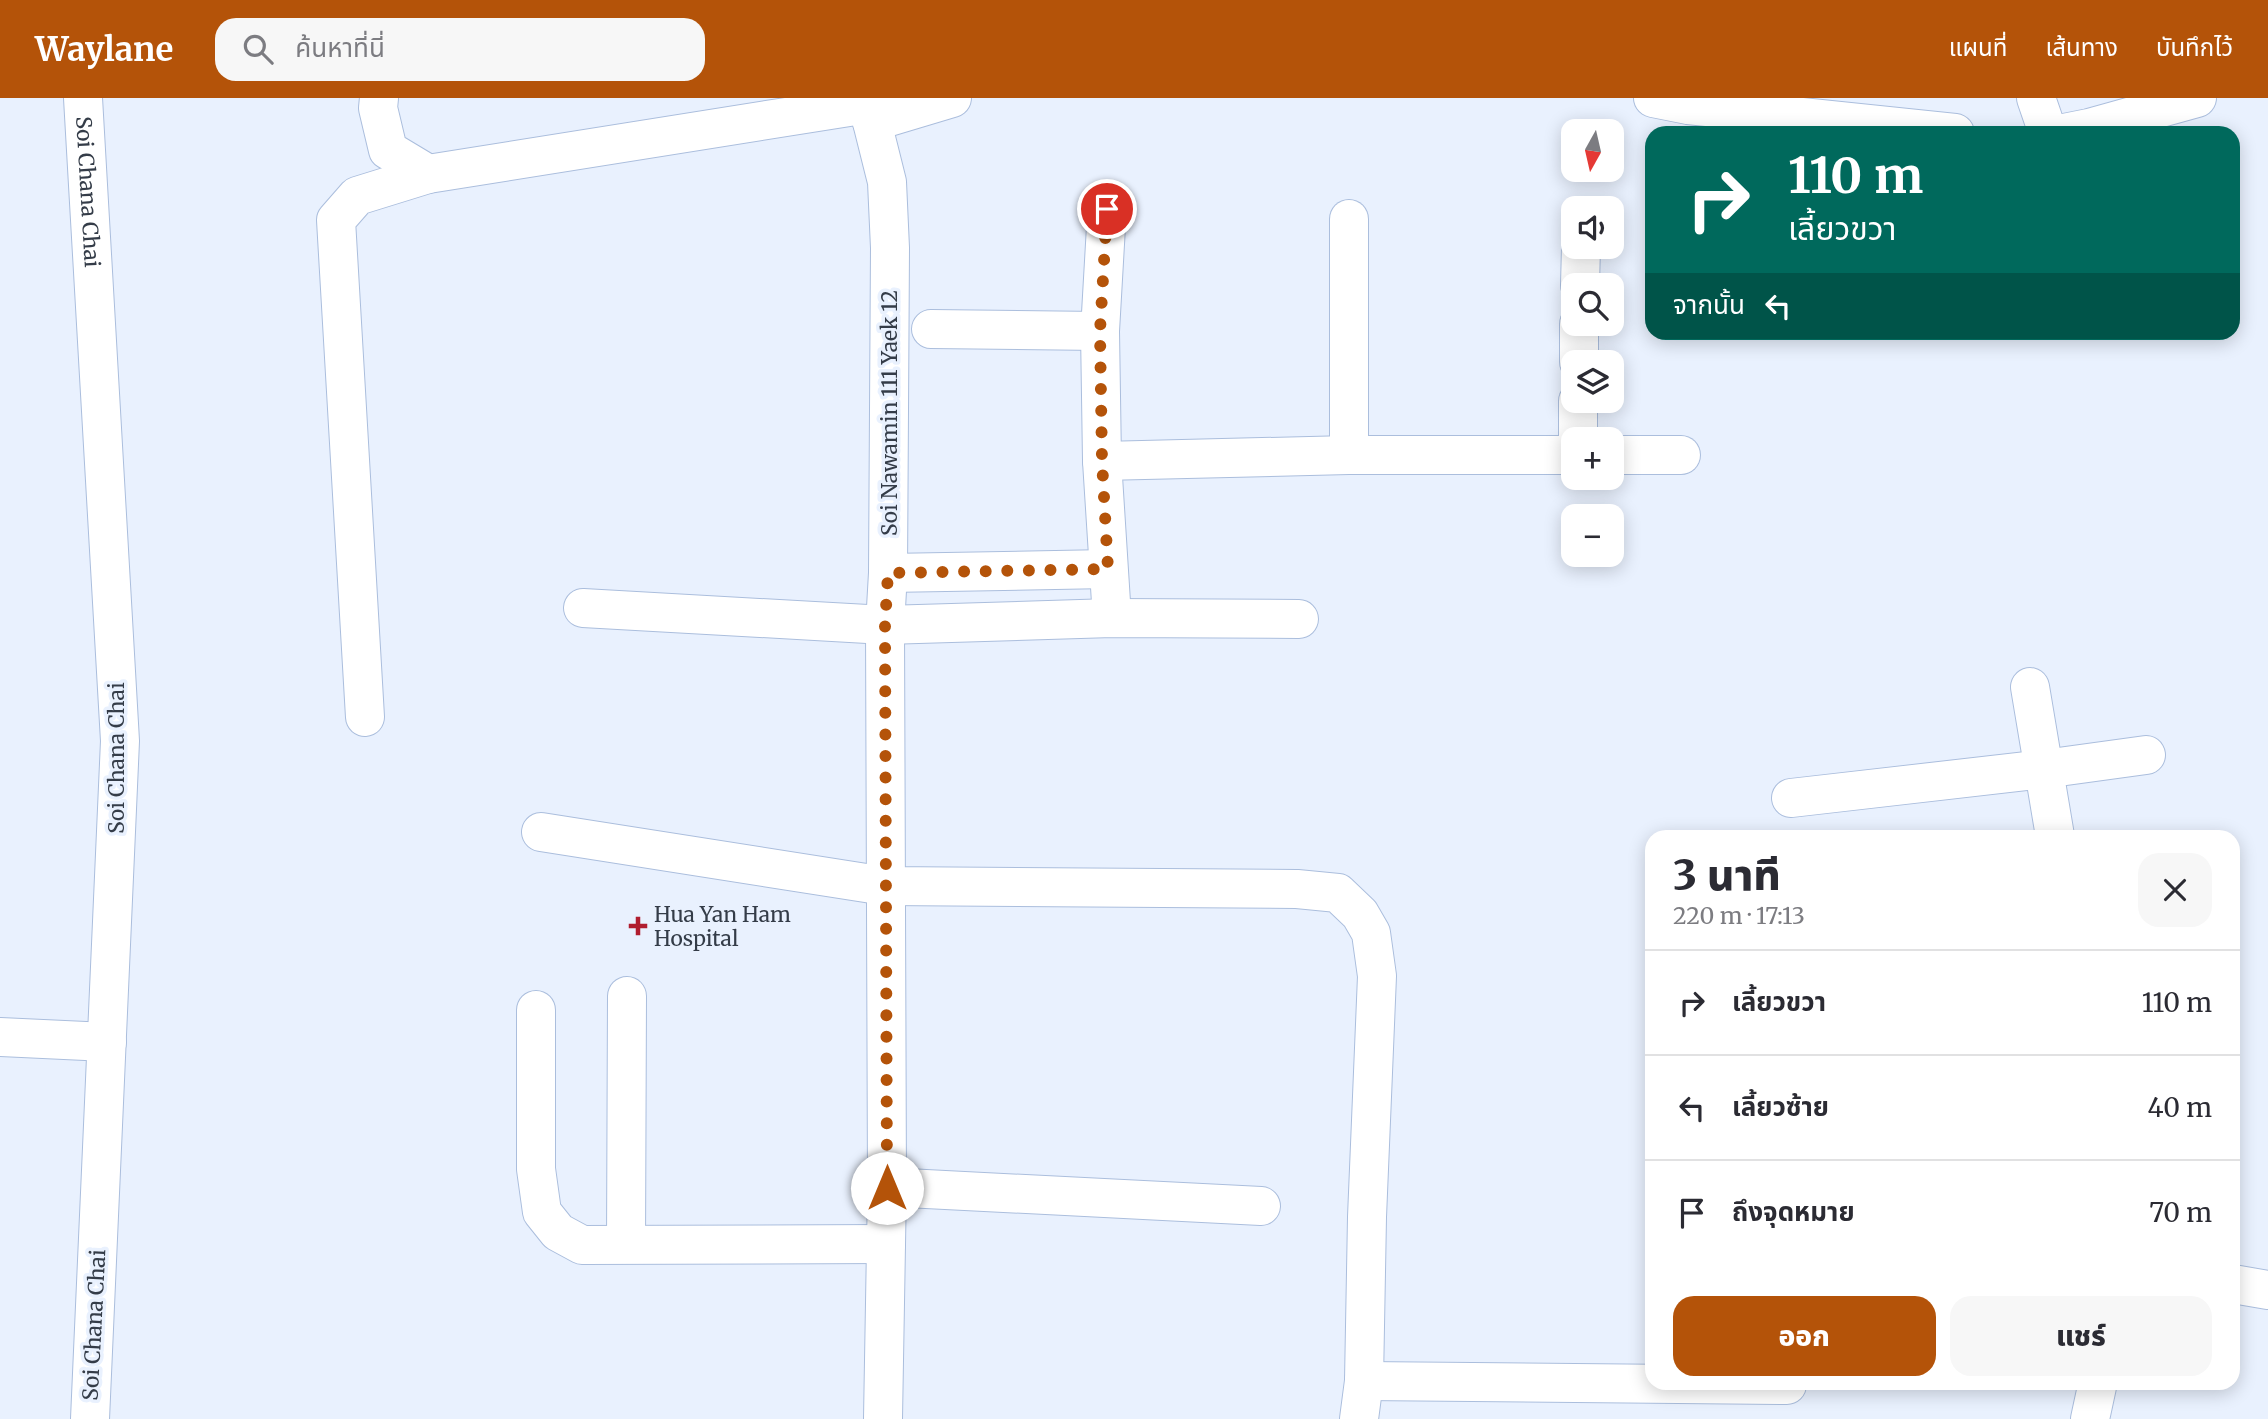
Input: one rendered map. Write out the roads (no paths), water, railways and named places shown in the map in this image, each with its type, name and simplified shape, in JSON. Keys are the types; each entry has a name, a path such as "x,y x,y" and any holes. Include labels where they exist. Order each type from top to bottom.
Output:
{"street":[{"name":"Soi Chana Chai","path":"83,98 120,741 90,1419"},
{"path":"379,98 378,108 388,150 428,174"},
{"path":"365,717 335,220 356,195 428,174 952,98"},
{"path":"1653,98 1688,105 1888,126"},
{"path":"2036,98 2046,126"},
{"path":"2096,126 2197,98"},
{"name":"Soi Nawamin 111 Yaek 12","path":"869,108 887,182 890,248 888,573 885,625 887,1188 883,1419"},
{"path":"1107,209 1100,331 1102,461 1112,618"},
{"path":"1349,219 1349,455"},
{"path":"931,329 1100,331"},
{"path":"1102,461 1349,455 1561,455"},
{"path":"1624,455 1681,455"},
{"path":"888,573 1108,569"},
{"path":"583,608 885,625 1112,618 1299,619"},
{"path":"2030,687 2054,830"},
{"path":"1791,797 2146,755"},
{"path":"541,832 885,886 1297,889 1338,893 1360,914 1371,933 1377,976 1367,1217 1364,1381 1359,1419"},
{"path":"626,996 626,1244"},
{"path":"536,1010 536,1169 542,1212 558,1232 582,1245 886,1244"},
{"path":"0,1037 107,1042"},
{"path":"887,1188 1261,1206"},
{"path":"2240,1285 2268,1290"},
{"path":"1364,1381 1645,1384"},
{"path":"2090,1419 2096,1390"}],"place":[{"name":"Hua Yan Ham Hospital","path":"638,926"}]}
